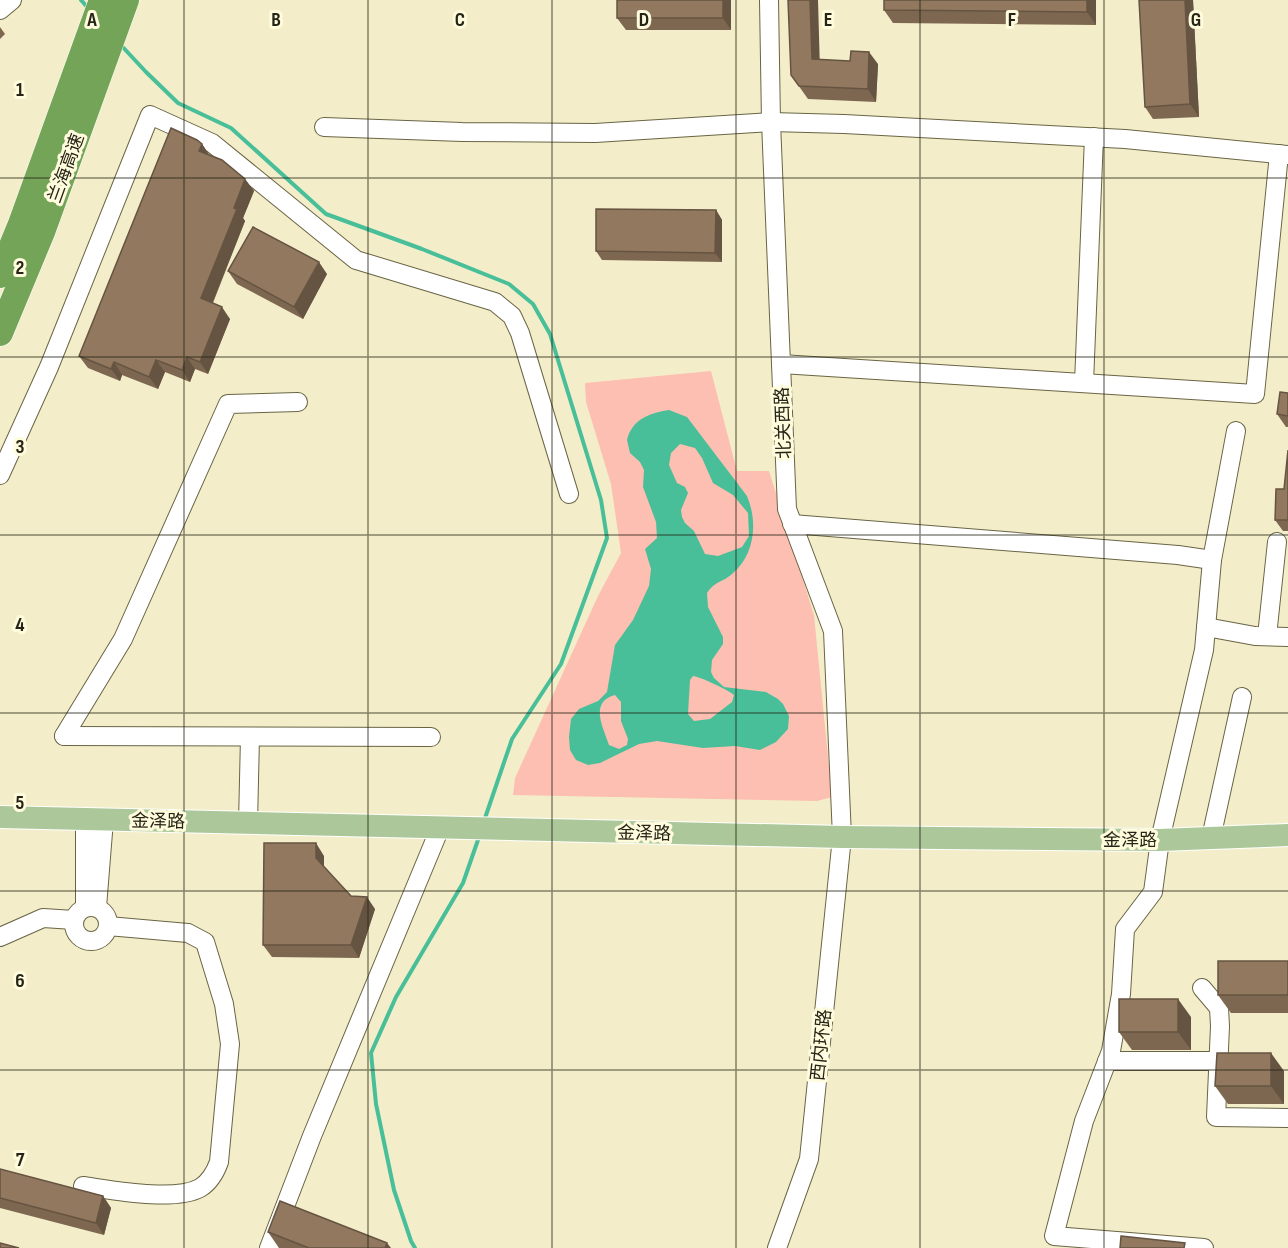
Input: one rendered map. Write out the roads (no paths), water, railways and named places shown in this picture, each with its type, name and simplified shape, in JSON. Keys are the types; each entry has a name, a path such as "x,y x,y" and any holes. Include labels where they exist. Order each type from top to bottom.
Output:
{"highway":[{"name":"兰海高速","path":"0,275 93,27 117,2"},
{"name":"兰海高速","path":"0,333 42,232 110,47 117,2"}],"main road":[{"name":"金泽路","path":"0,818 842,837 1160,840 1288,835"}],"street":[{"path":"0,10 12,0"},
{"name":"北关西路","path":"769,0 771,122 787,509 833,631 842,837"},
{"path":"0,475 49,367 150,115 212,143 356,261 495,302 512,316 520,333 569,494"},
{"path":"324,127 462,132 595,133 771,122 844,123 1094,137 1284,154 1255,394 781,364"},
{"path":"1084,383 1094,137"},
{"path":"298,402 228,404 123,639 64,736 431,737"},
{"path":"1204,1248 1054,1236 1084,1121 1111,1051 1121,994 1125,929 1153,892 1160,840 1204,650 1212,560 1236,431"},
{"path":"792,524 1166,554 1212,560"},
{"path":"1267,636 1277,542"},
{"path":"1206,627 1288,637"},
{"path":"1211,838 1242,697"},
{"path":"248,823 250,737"},
{"path":"0,937 42,918 85,911 106,915 108,926 102,937 91,941 80,937 74,927 85,911 95,820"},
{"path":"269,1248 312,1136 440,828"},
{"name":"西内环路","path":"777,1248 809,1159 842,837"},
{"path":"83,1186 141,1194 184,1193 206,1184 212,1178 219,1162 230,1044 224,1004 205,942 188,933 108,926"},
{"path":"1202,988 1219,1008 1216,1118 1288,1118"},
{"path":"1107,1061 1219,1061"}],"waterway":[{"path":"81,0 88,8"},
{"path":"119,43 178,103 231,128 326,214 509,284 533,304 550,334 601,500 607,538 561,664 512,739 484,821"},
{"path":"415,1248 394,1190 376,1104 371,1053 396,997 463,883 479,837"}]}
